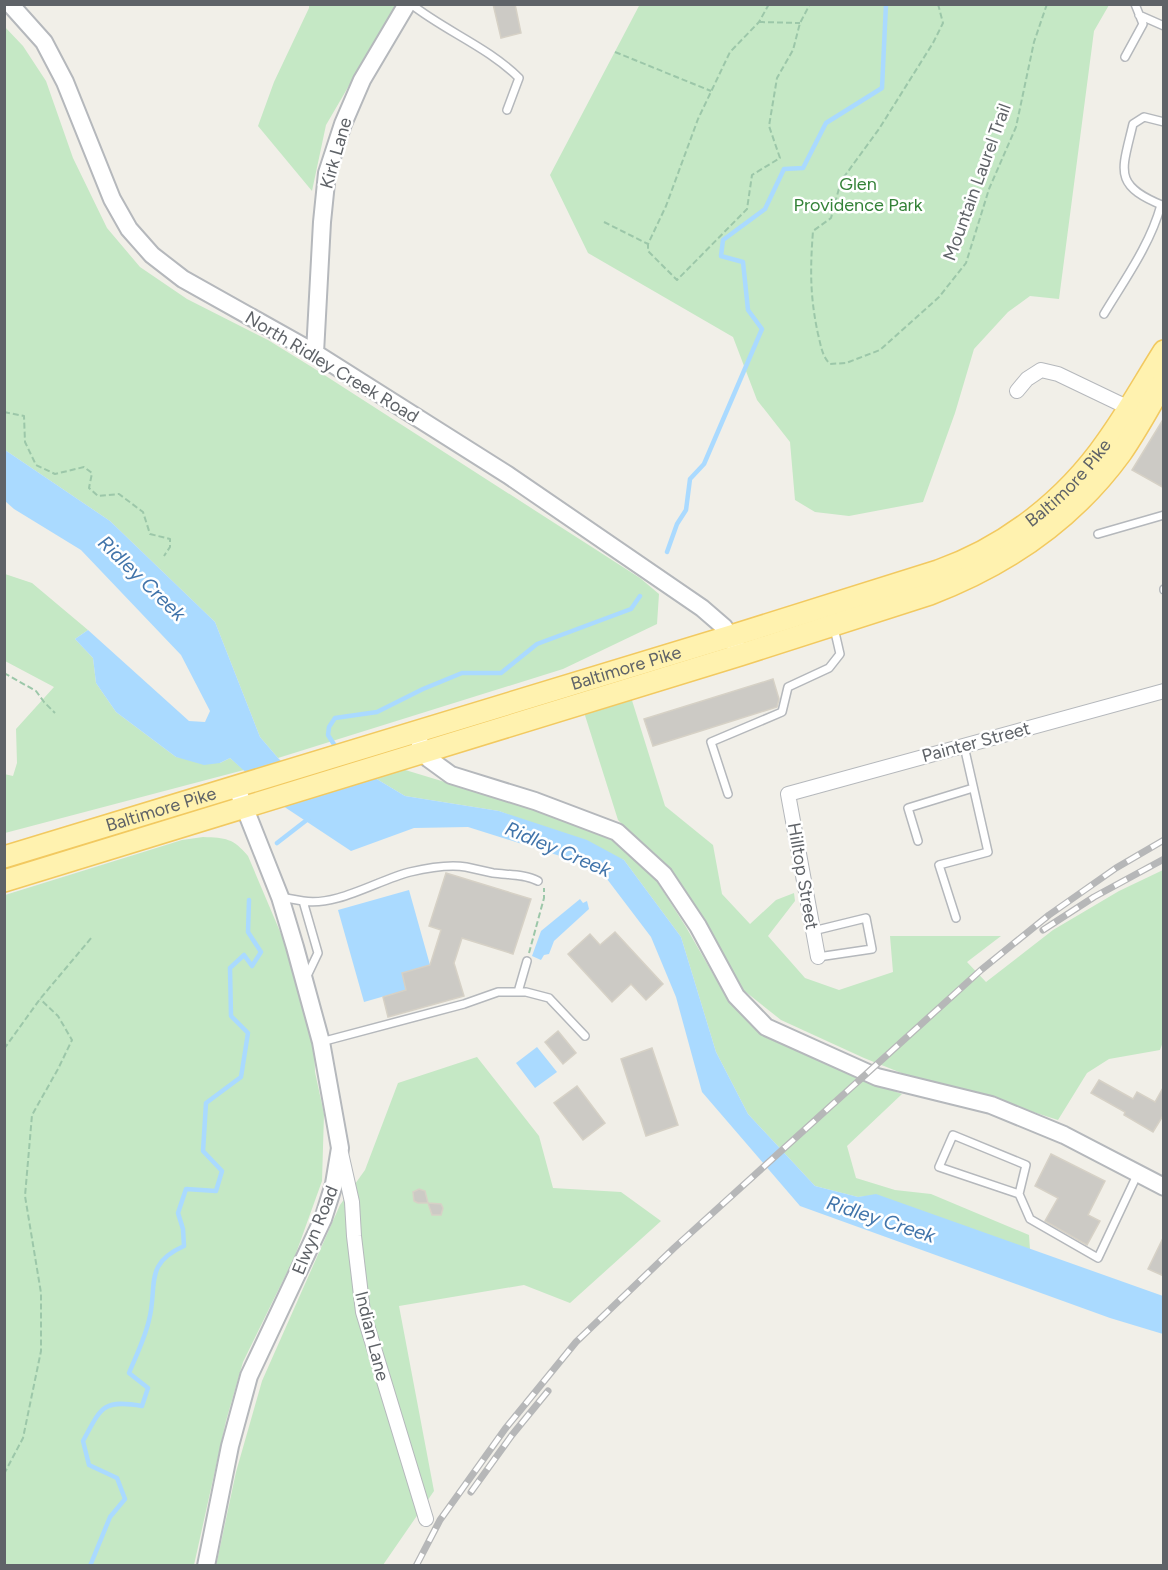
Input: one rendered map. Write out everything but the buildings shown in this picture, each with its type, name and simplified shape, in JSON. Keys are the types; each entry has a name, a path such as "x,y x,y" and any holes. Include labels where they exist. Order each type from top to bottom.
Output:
{"main road":[{"name":"Baltimore Pike","path":"4,881 424,753 735,646 953,566 997,543 1042,512 1069,487 1106,443 1164,351"},
{"name":"Baltimore Pike","path":"4,857 416,733 735,646 834,625 961,582 1006,558 1038,537 1082,499 1133,435 1164,381"}],"street":[{"name":"North Ridley Creek Road","path":"10,4 44,42 65,82 112,199 129,229 152,255 183,279 315,353 516,481 713,616 735,646"},
{"name":"Kirk Lane","path":"315,353 327,173 342,124 362,80 409,4"},
{"path":"1017,391 1027,379 1041,370 1058,374 1129,408"},
{"name":"Painter Street","path":"788,794 1164,691"},
{"path":"416,733 424,753 437,766 451,775 535,801 616,832 664,875 698,926 736,996 766,1027 877,1077 991,1105 1064,1135 1164,1187"},
{"name":"Elwyn Road","path":"206,1566 230,1446 249,1376 323,1219 334,1184 340,1148 321,1042 280,897 244,808 244,784"},
{"name":"Hilltop Street","path":"788,794 818,957"},
{"name":"Indian Lane","path":"340,1148 352,1202 363,1312 426,1519"}],"lane":[{"path":"409,4 431,20 488,53 519,78 507,110"},
{"path":"1125,57 1143,24 1135,4"},
{"path":"1139,15 1164,26"},
{"path":"1104,314 1147,241 1162,205 1140,196 1131,189 1126,181 1123,171 1133,124 1144,117 1164,122"},
{"path":"1098,534 1164,515"},
{"path":"728,794 711,742 782,712 788,687 829,668 840,654 834,625"},
{"path":"956,918 939,864 988,852 964,746"},
{"path":"918,841 908,808 973,788"},
{"path":"280,897 314,903 410,872 464,866 480,871 523,876 538,881"},
{"path":"303,901 318,953 304,981"},
{"path":"813,931 866,918 872,949 818,957"},
{"path":"519,992 527,961"},
{"path":"321,1042 453,1007 498,992 519,992 549,998 585,1036"},
{"path":"1019,1194 939,1167 953,1135 1026,1165 1019,1194 1030,1219 1098,1258 1138,1173"}],"path":[{"path":"769,4 759,22 730,52 698,118 666,206 648,244 648,251 677,280 747,208 752,175 780,158 769,126 777,78 793,50 800,23 810,4"},
{"name":"Mountain Laurel Trail","path":"938,4 943,23 933,43 879,129 841,181 831,218 813,231 810,277 813,310 824,357 830,364 846,363 880,350 939,297 966,263 989,189 1016,128 1034,42 1047,4"},
{"path":"759,22 800,23"},
{"path":"615,52 711,90"},
{"path":"604,222 648,244"},
{"path":"4,412 24,416 25,442 36,465 55,474 84,467 92,473 88,488 98,496 119,494 143,512 150,534 170,539 170,547 164,556"},
{"path":"4,673 36,691 55,713"},
{"path":"527,961 544,898 544,888 538,881"},
{"path":"4,1049 40,999 92,938"},
{"path":"4,1474 23,1438 41,1351 41,1293 25,1196 32,1114 72,1040 58,1016 40,999"}],"green space":[{"name":"Glen Providence Park","path":"640,4 1109,5 1094,31 1059,299 1030,296 1008,312 974,349 955,413 923,502 849,516 815,512 795,500 790,442 757,400 733,337 588,253 550,175"},
{"path":"309,5 396,5 326,125 312,191 258,126 274,82"},
{"path":"4,26 23,46 46,81 73,158 107,228 140,267 187,299 268,340 315,369 640,578 659,594 657,624 563,669 278,758 260,737 215,622 110,521 5,450"},
{"path":"5,574 32,583 88,630 75,639 93,658 96,683 116,712 176,757 220,763 230,758 244,770 5,833 4,774 13,776 17,763 16,729 54,687 5,661"},
{"path":"630,694 665,806 713,845 722,894 750,924 776,900 794,893 795,901 768,936 805,978 839,990 893,972 890,936 1001,936 967,962 986,982 1053,930 1119,891 1163,870 1164,1039 1160,1050 1109,1059 1087,1073 1058,1120 904,1074 781,1020 742,989 668,872 618,820 583,709"},
{"path":"402,769 574,821 610,836 656,880 721,988 745,1018 772,1038 867,1081 902,1094 847,1146 856,1178 895,1190 931,1194 1029,1235 1030,1250 876,1195 858,1197 815,1186 748,1114 716,1052 681,937 624,860 499,811 405,796 375,778"},
{"path":"203,837 233,842 248,856 287,948 314,1042 315,1072 324,1114 322,1181 295,1256 243,1362 226,1421 194,1565 5,1566 5,895 182,840"},
{"path":"477,1057 539,1136 553,1188 621,1192 661,1221 570,1303 524,1285 399,1306 434,1491 383,1565 216,1566 236,1472 262,1381 340,1205 365,1170 398,1083"}],"water":[{"name":"Ridley Creek","path":"5,450 110,521 215,622 260,737 317,796 375,778 405,796 499,811 587,840 624,860 681,937 716,1052 748,1114 815,1186 858,1197 876,1194 1163,1296 1163,1334 1110,1318 800,1206 702,1092 676,997 651,937 607,879 576,861 468,827 414,828 351,851 283,806 230,758 220,763 204,765 176,757 116,712 96,683 93,658 75,639 88,630 189,721 205,722 210,711 181,655 81,550 14,509 5,501"},
{"path":"409,890 430,965 402,973 406,990 364,1002 338,910"},
{"path":"580,899 583,903 587,901 589,909 554,941 549,954 544,955 541,960 532,956 541,931"},
{"path":"537,1047 557,1072 535,1088 516,1063"}],"waterway":[{"path":"667,552 677,524 686,510 690,479 704,464 762,329 748,310 743,262 721,256 723,240 765,209 784,169 803,168 826,123 882,88 886,4"},
{"path":"337,749 328,735 329,727 335,718 377,712 462,673 501,673 537,644 631,609 640,596"},
{"path":"277,843 308,819"},
{"path":"90,1566 110,1517 125,1499 117,1478 89,1465 83,1441 104,1408 118,1404 142,1406 148,1388 129,1373 147,1327 157,1268 162,1260 184,1246 183,1229 178,1213 186,1189 216,1191 222,1171 203,1151 206,1103 241,1077 248,1033 231,1016 230,968 244,955 252,966 261,952 248,932 249,900"}],"railway":[{"path":"416,1566 440,1520 505,1429 576,1342 674,1248 981,970 1049,915 1116,868 1164,840"},
{"path":"1043,930 1094,897 1164,859"},
{"path":"471,1492 512,1435 548,1391"}]}
